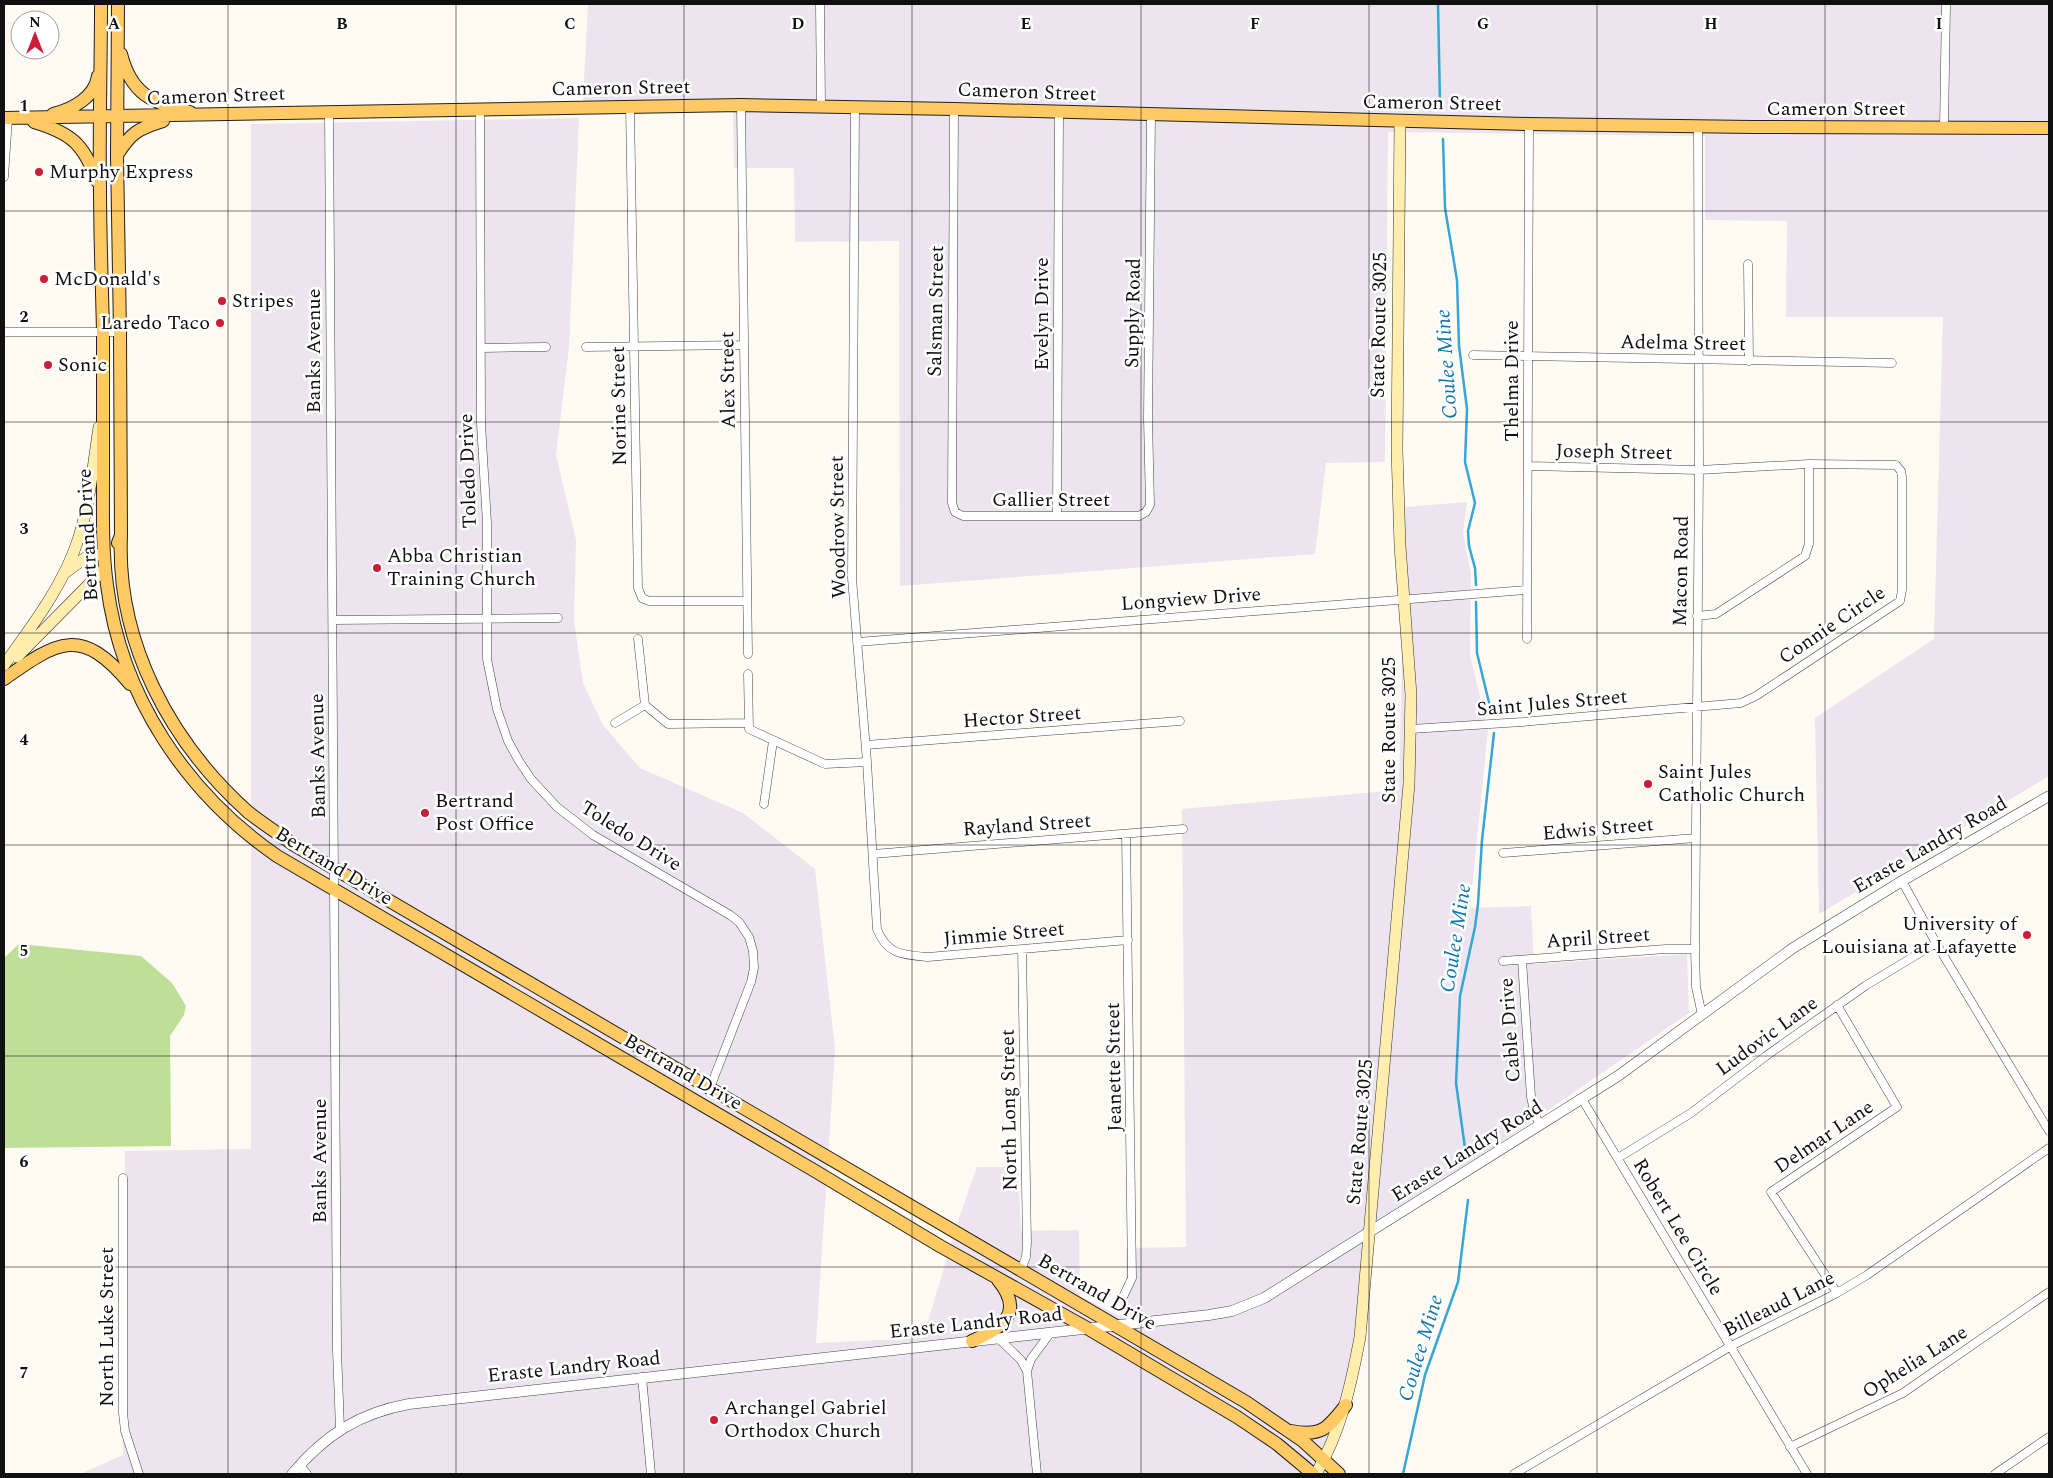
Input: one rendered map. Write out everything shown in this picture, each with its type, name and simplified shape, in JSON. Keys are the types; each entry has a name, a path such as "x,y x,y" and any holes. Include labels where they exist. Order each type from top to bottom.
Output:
{"main road":[{"path":"28,118 62,112 77,105 90,94 97,82 101,48 100,4"},
{"path":"64,574 85,558 113,554 121,535 120,332 116,155 118,4"},
{"path":"117,39 124,68 130,79 145,96 158,103 204,115"},
{"name":"Bertrand Drive","path":"101,48 102,400 113,554 120,573 128,616 141,662 157,696 186,743 220,784 255,817 294,845 1246,1402 1325,1459 1339,1474"},
{"name":"Cameron Street","path":"6,118 741,105 954,108 1529,124 2049,128"},
{"path":"116,155 130,135 137,130 178,116"},
{"path":"28,118 72,138 81,146 88,156 100,188"},
{"name":"State Route 3025","path":"1315,1474 1336,1436 1346,1405 1360,1337 1406,831 1411,729 1408,633 1397,494 1396,450 1400,121"},
{"path":"4,665 39,615 64,574 74,553 84,520 102,400"},
{"name":"Bertrand Drive","path":"113,554 105,568 116,634 139,696 159,733 176,758 215,805 263,846 1254,1428 1315,1474"},
{"path":"4,671 105,568"},
{"path":"4,679 51,648 81,646 94,651 110,661 139,696"},
{"path":"972,1341 994,1332 1003,1324 1008,1315 1009,1296 995,1277"},
{"path":"1288,1431 1312,1434 1324,1430 1346,1405"}],"street":[{"path":"820,4 821,106"},
{"path":"1944,128 1946,4"},
{"name":"Alex Street","path":"741,105 748,654"},
{"name":"Woodrow Street","path":"855,106 852,578 866,745 877,929 885,945"},
{"name":"Norine Street","path":"630,107 638,578 640,595 649,601 747,602"},
{"name":"Salsman Street","path":"954,108 951,420 952,503 955,512"},
{"name":"Toledo Drive","path":"480,110 482,424 487,523 487,619 489,673 496,709 508,741 519,761 531,779 557,807 582,828 730,915 739,922 749,937 754,960 751,982 710,1088"},
{"name":"Banks Avenue","path":"329,112 337,1350 340,1429"},
{"name":"Evelyn Drive","path":"1057,516 1059,112"},
{"name":"Supply Road","path":"1146,512 1150,505 1148,409 1151,114"},
{"path":"4,178 6,118"},
{"name":"Thelma Drive","path":"1526,639 1529,124"},
{"name":"Macon Road","path":"1698,126 1699,470 1695,949 1696,988 1702,1015"},
{"path":"1748,264 1749,361"},
{"path":"4,332 120,332"},
{"path":"586,346 744,345"},
{"path":"482,348 546,347"},
{"name":"Adelma Street","path":"1474,355 1892,363"},
{"path":"1697,616 1716,614 1805,556 1809,544 1809,464"},
{"name":"Connie Circle","path":"1696,708 1741,703 1748,700 1900,601 1902,590 1902,477 1899,466 1889,464 1809,464 1699,470"},
{"name":"Joseph Street","path":"1528,466 1699,470"},
{"name":"Gallier Street","path":"955,512 964,516 1139,516 1146,512"},
{"name":"Longview Drive","path":"858,642 1527,590"},
{"path":"333,620 558,618"},
{"path":"638,639 645,705 668,724 749,723"},
{"path":"748,674 749,729 825,764 867,762"},
{"path":"615,723 645,705"},
{"name":"Saint Jules Street","path":"1411,729 1696,708"},
{"name":"Hector Street","path":"866,745 1180,720"},
{"path":"764,804 773,741"},
{"name":"Eraste Landry Road","path":"292,1474 325,1440 340,1429 377,1413 409,1404 1210,1315 1247,1306 1264,1298 1582,1099 1664,1044 1793,948 1902,881 2049,796"},
{"name":"Rayland Street","path":"873,854 1183,829"},
{"name":"Jeanette Street","path":"1123,1297 1132,1278 1126,834"},
{"name":"Edwis Street","path":"1503,853 1696,838"},
{"path":"1902,881 1936,943 2049,1132"},
{"name":"Jimmie Street","path":"885,945 900,954 928,957 1128,940"},
{"name":"Ludovic Lane","path":"1618,1158 1691,1113 1837,1005 1936,943"},
{"name":"North Long Street","path":"1021,1270 1026,1257 1027,1243 1022,949"},
{"name":"April Street","path":"1503,961 1666,949 1695,949"},
{"name":"Cable Drive","path":"1522,960 1531,1097 1535,1115 1540,1126"},
{"name":"Delmar Lane","path":"1837,1005 1897,1107 1771,1192 1837,1293"},
{"name":"Robert Lee Circle","path":"1582,1099 1807,1474"},
{"name":"Billeaud Lane","path":"1514,1474 1731,1346 1837,1293 1867,1275 2049,1148"},
{"path":"815,1171 826,1157"},
{"name":"North Luke Street","path":"123,1178 123,1413 125,1431 138,1474"},
{"name":"Ophelia Lane","path":"1790,1447 1903,1393 2049,1292"},
{"path":"1027,1371 1031,1359 1051,1332"},
{"path":"998,1338 1021,1360 1027,1371 1037,1474"},
{"path":"642,1377 651,1474"},
{"path":"1995,1474 2049,1437"},
{"path":"300,1466 307,1474"}],"shaded area":[{"path":"588,4 2049,4 2049,776 1819,914 1815,718 1934,639 1943,317 1786,317 1787,221 1705,220 1705,136 1388,132 1385,462 1326,463 1315,554 900,586 899,241 795,242 794,168 734,168 733,100 583,101"},
{"path":"579,118 569,347 556,455 576,540 574,621 583,683 603,725 640,768 743,813 815,869 835,1049 816,1343 923,1338 959,1218 977,1167 1018,1167 1021,1231 1079,1230 1080,1296 1119,1316 1126,1308 1126,1248 1186,1247 1182,809 1399,790 1405,507 1467,502 1463,533 1471,574 1470,655 1488,730 1470,908 1531,906 1534,964 1687,954 1689,1013 1370,1233 1360,1337 1325,1459 1336,1474 80,1474 123,1455 125,1151 251,1149 251,124"}],"green space":[{"path":"19,944 141,956 172,983 186,1006 184,1015 170,1036 171,1146 4,1148 4,958"}],"waterway":[{"name":"Coulee Mine","path":"1438,4 1440,103"},
{"name":"Coulee Mine","path":"1443,139 1445,208 1457,280 1459,346 1467,409 1465,462 1475,503 1468,531 1469,546 1475,568 1476,585"},
{"name":"Coulee Mine","path":"1476,602 1477,653 1492,715"},
{"name":"Coulee Mine","path":"1465,1148 1456,1083 1460,996 1478,904 1482,840 1494,733"},
{"name":"Coulee Mine","path":"1403,1474 1425,1375 1458,1282 1468,1200"}],"place":[{"name":"Murphy Express","path":"39,172"},
{"name":"McDonald's","path":"44,279"},
{"name":"Stripes","path":"222,301"},
{"name":"Laredo Taco","path":"220,323"},
{"name":"Sonic","path":"48,365"},
{"name":"Abba Christian Training Church","path":"377,568"},
{"name":"Saint Jules Catholic Church","path":"1648,784"},
{"name":"Bertrand Post Office","path":"425,813"},
{"name":"University of Louisiana at Lafayette","path":"2027,935"},
{"name":"Archangel Gabriel Orthodox Church","path":"714,1420"}]}
